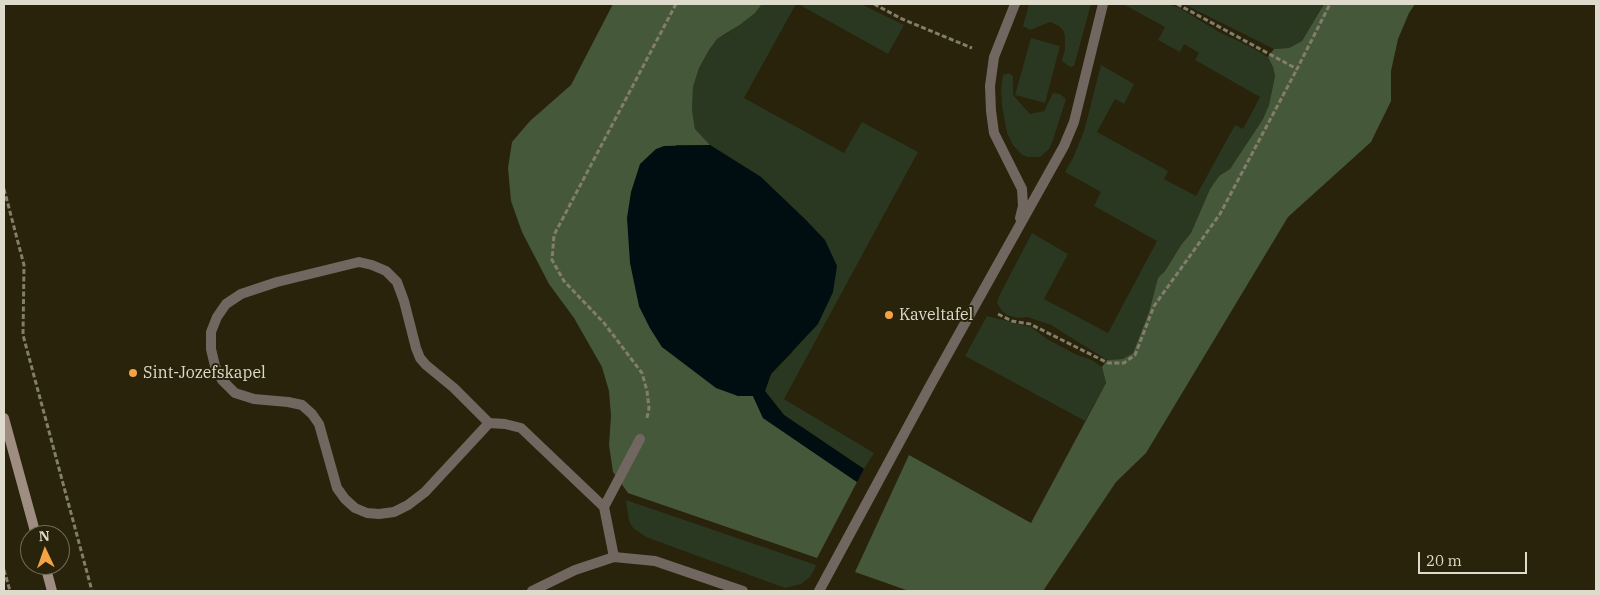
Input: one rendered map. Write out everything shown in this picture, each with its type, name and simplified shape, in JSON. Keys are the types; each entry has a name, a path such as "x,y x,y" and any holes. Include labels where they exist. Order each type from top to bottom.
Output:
{"street":[{"path":"1015,4 994,57 990,86 994,133 1022,189 1019,224"},
{"path":"819,591 1019,224 1064,146 1074,122 1103,4"},
{"path":"489,423 425,492 408,505 394,512 367,513 355,508 337,488 318,424 312,414 302,405 288,402 254,400 235,393 222,380 215,366 211,349 211,332 217,317 226,304 241,294 277,282 359,262 386,271 397,282 420,358 489,423 521,428 604,506 614,557"},
{"path":"4,418 33,525"},
{"path":"604,506 640,439"},
{"path":"532,591 575,570 614,557 655,561 743,591"},
{"path":"48,575 52,591"}],"path":[{"path":"640,439 646,424 649,408 642,373 604,323 564,281 552,260 554,235 676,4"},
{"path":"874,4 902,19 994,57"},
{"path":"1177,4 1297,69"},
{"path":"976,304 1012,320 1030,324 1108,363 1124,364 1135,355 1154,306 1220,214 1330,4"},
{"path":"4,189 24,265 23,335 92,591"},
{"path":"4,570 10,591"}],"green space":[{"path":"613,4 762,4 755,13 741,24 717,39 699,68 693,87 692,110 695,129 710,145 676,145 639,306 662,347 738,396 753,396 763,418 857,482 817,558 628,493 613,472 609,445 611,416 609,391 602,367 574,318 549,284 522,232 511,201 508,168 512,142 530,121 571,85"},
{"path":"762,4 796,4 744,98 844,153 862,122 918,152 784,399 874,453 864,469 784,415 765,391 771,374 793,352 761,177 710,145 695,129 692,110 693,87 699,68 717,39 755,13"},
{"path":"798,4 861,4 904,25 888,54"},
{"path":"1029,4 1091,4 1074,66 1070,67 1063,62 1065,36 1059,26 1050,22 1030,30 1023,26"},
{"path":"1123,4 1167,4 1178,7 1219,32 1268,57 1275,76 1269,105 1263,119 1230,169 1219,176 1210,189 1191,233 1158,279 1149,312 1133,353 1123,359 1107,360 1051,325 1027,317 1018,318 1007,315 997,303 1032,233 1068,254 1044,299 1108,333 1157,241 1094,206 1101,192 1065,172 1084,131 1101,65 1134,84 1124,104 1115,99 1097,132 1168,171 1164,179 1196,196 1235,125 1243,129 1260,97 1195,60 1199,53 1184,44 1180,52 1158,40 1165,27"},
{"path":"1184,4 1324,4 1302,41 1289,48 1274,49"},
{"path":"1324,4 1415,4 1398,39 1391,71 1391,101 1371,142 1288,217 1146,453 1116,482 1043,591 909,591 855,572 909,455 1031,523 1106,383 1102,367 1107,360 1123,359 1133,353 1149,312 1158,278 1165,271 1191,233 1210,189 1219,176 1230,169 1263,119 1269,105 1275,76 1268,57 1274,49 1289,48 1302,41"},
{"path":"1031,38 1060,46 1045,103 1015,95"},
{"path":"1009,73 1013,76 1013,95 1030,114 1044,111 1053,93 1060,94 1066,99 1049,149 1040,157 1022,155 1013,145 1007,133 1001,89 1003,75"},
{"path":"987,316 1031,327 1047,339 1075,354 1092,360 1102,367 1106,383 1085,421 965,356"},
{"path":"626,500 816,565 810,577 801,584 785,588 646,537 633,528 629,521"}],"shaded area":[{"path":"710,145 761,177 825,240 837,266 833,292 818,324 771,374 765,391 784,415 864,469 857,482 763,418 753,396 738,396 716,388 662,347 639,306 630,263 627,218 631,192 640,164 656,149 664,146"}],"place":[{"name":"Kaveltafel","path":"889,315"},
{"name":"Sint-Jozefskapel","path":"133,373"}]}
